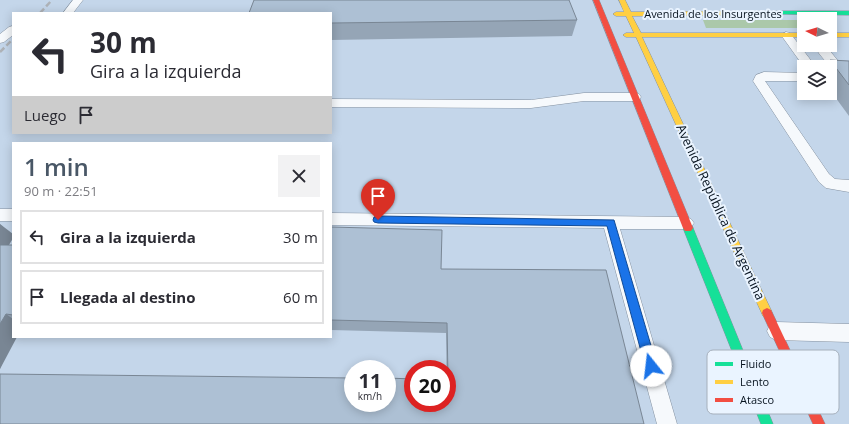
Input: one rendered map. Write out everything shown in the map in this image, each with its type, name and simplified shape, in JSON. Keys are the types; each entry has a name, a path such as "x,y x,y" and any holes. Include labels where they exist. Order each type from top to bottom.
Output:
{"main road":[{"path":"596,0 737,350"},
{"name":"Avenida República de Argentina","path":"622,0 785,350"},
{"name":"Avenida de los Insurgentes","path":"602,14 849,13"},
{"name":"Avenida de los Insurgentes","path":"611,35 797,35"},
{"path":"837,35 849,35"},
{"path":"763,414 767,424"},
{"name":"Avenida República de Argentina","path":"814,414 819,424"}],"lane":[{"path":"69,12 78,0"},
{"path":"0,40 12,30"},
{"path":"786,35 805,60"},
{"path":"825,52 836,65 844,69 849,69"},
{"path":"797,77 764,76 759,80 824,178 831,184 849,186"},
{"path":"332,103 531,104 584,97 635,97"},
{"path":"0,215 12,215"},
{"path":"332,219 686,223"},
{"path":"610,222 667,424"},
{"path":"776,331 849,333"}],"green space":[{"path":"703,20 797,20 797,28 706,28"}],"building":[{"path":"254,0 569,0 577,20 332,23 332,12 249,12"},
{"path":"837,60 849,61 849,85 837,69"},
{"path":"332,227 442,230 441,269 606,270 644,424 0,424 0,374 344,378 344,412 396,412 396,378 404,379 404,412 456,412 456,360 448,360 447,323 332,320"},
{"path":"0,245 12,245 12,315 6,314 0,324"}],"railway":[{"path":"41,12 52,0"},
{"path":"0,52 12,40"}],"traffic: fast":[{"path":"779,13 849,13"},
{"path":"688,228 737,350"},
{"path":"763,414 767,424"}],"traffic: slow":[{"path":"622,0 767,313"},
{"path":"616,14 779,13"},
{"path":"626,35 797,35"},
{"path":"837,35 849,35"}],"traffic: jam":[{"path":"596,0 688,228"},
{"path":"767,313 784,350"},
{"path":"814,414 819,424"}],"route":[{"path":"378,220 610,222 651,366"}]}
